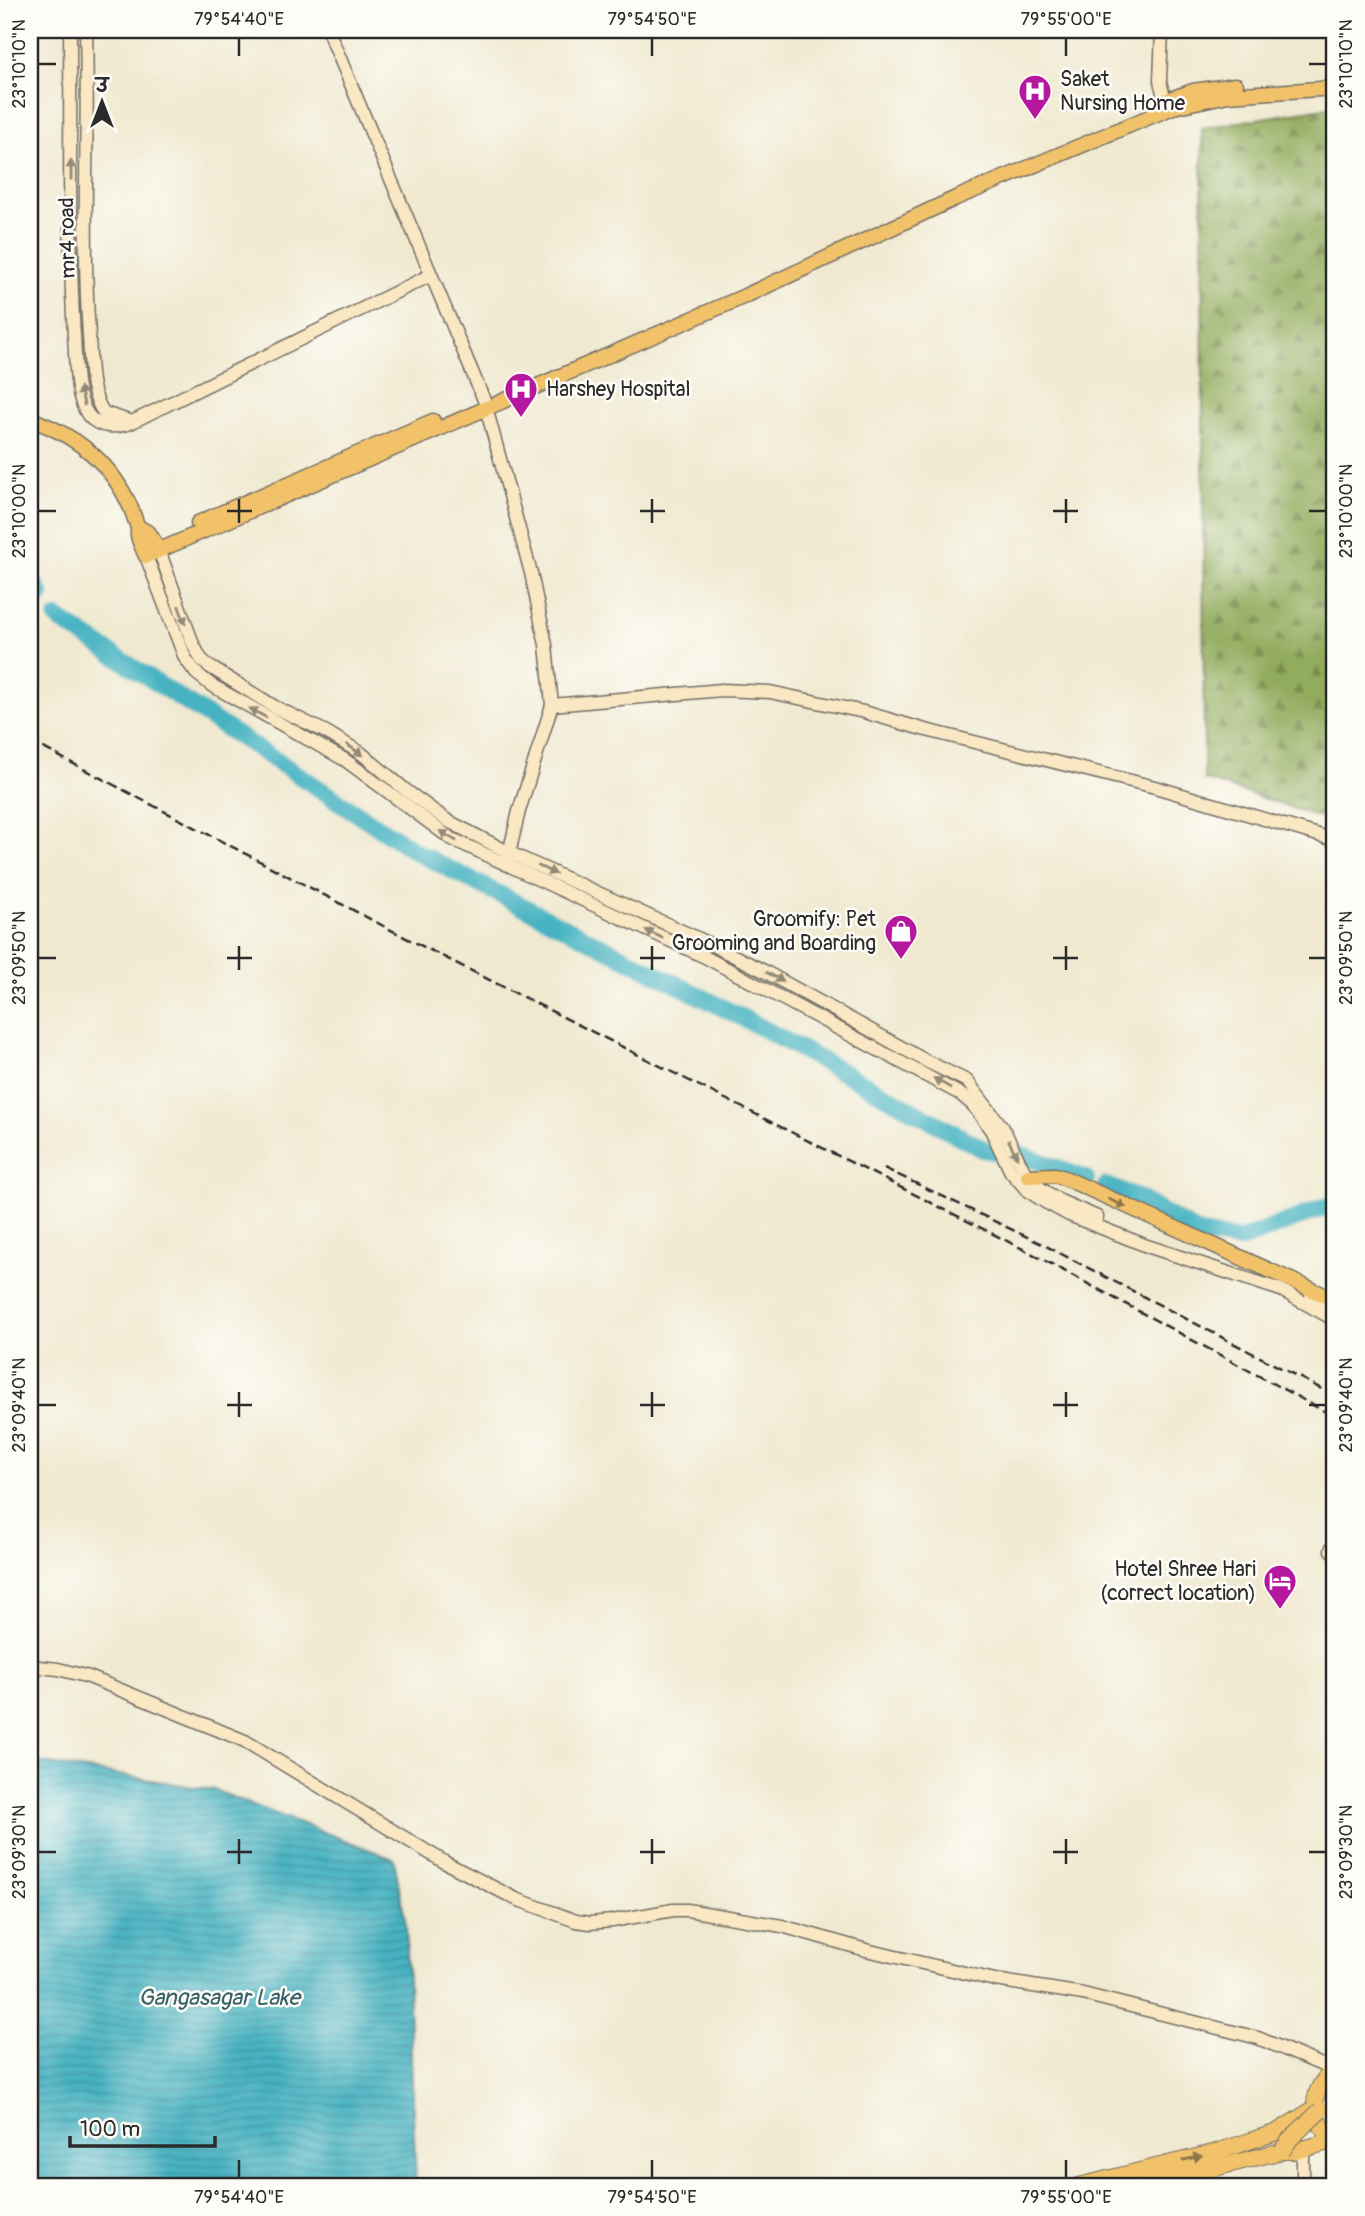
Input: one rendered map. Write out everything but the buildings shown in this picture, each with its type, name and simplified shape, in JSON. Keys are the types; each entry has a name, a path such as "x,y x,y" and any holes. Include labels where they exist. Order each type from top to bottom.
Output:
{"highway":[{"path":"1282,2151 1318,2109 1335,2073"},
{"path":"1318,2109 1335,2133"},
{"path":"1144,2186 1335,2140 1319,2123 1318,2109"},
{"path":"1079,2186 1213,2153 1277,2132 1318,2109"},
{"path":"1182,2186 1335,2147"}],"main road":[{"path":"30,419 82,444 108,469 120,485 138,527 138,537 151,549 485,403 893,217 1166,105 1193,91 1335,79"},
{"path":"1166,105 1228,95 1335,88"},
{"path":"1021,1173 1055,1175 1226,1249 1335,1300"}],"street":[{"name":"mr4 road","path":"70,30 72,300 80,399 90,417 110,427 121,427 431,275"},
{"name":"mr4 road","path":"86,30 87,268 91,368 99,407 109,416 132,422"},
{"path":"328,30 485,403 531,573 546,645 552,705 519,811 508,859"},
{"path":"1162,30 1160,81 1166,105"},
{"path":"151,549 185,658 195,673 227,696 345,760 450,838 508,859 716,947 967,1081 997,1129 1028,1191 1069,1215 1190,1262 1281,1290 1335,1320"},
{"path":"552,705 722,690 770,692 864,712 1154,787 1335,840"},
{"path":"1021,1173 1047,1194 1074,1208 1213,1262 1284,1282 1335,1309"},
{"path":"1335,1541 1331,1550 1335,1552"},
{"path":"30,1666 58,1669 89,1677 245,1741 446,1863 516,1899 576,1922 612,1921 687,1910 782,1926 866,1950 995,1980 1083,1994 1258,2038 1335,2073"},
{"path":"1303,2155 1303,2186"}],"green space":[{"path":"1335,106 1335,822 1204,779 1202,128"}],"water":[{"name":"Gangasagar Lake","path":"30,1761 214,1790 394,1859 406,1925 416,2186 30,2186"}],"waterway":[{"path":"30,576 41,595"},
{"path":"57,618 418,853 751,1022 983,1149 1025,1156 1086,1179"},
{"path":"1106,1186 1142,1200 1199,1234 1241,1240 1335,1203"}],"railway":[{"path":"30,741 414,942 1029,1252 1335,1417"},
{"path":"884,1168 1046,1246 1335,1396"}],"place":[{"name":"Saket Nursing Home","path":"1035,121"},
{"name":"Harshey Hospital","path":"521,419"},
{"name":"Groomify: Pet Grooming and Boarding","path":"901,961"},
{"name":"Hotel Shree Hari (correct location)","path":"1280,1611"}]}
